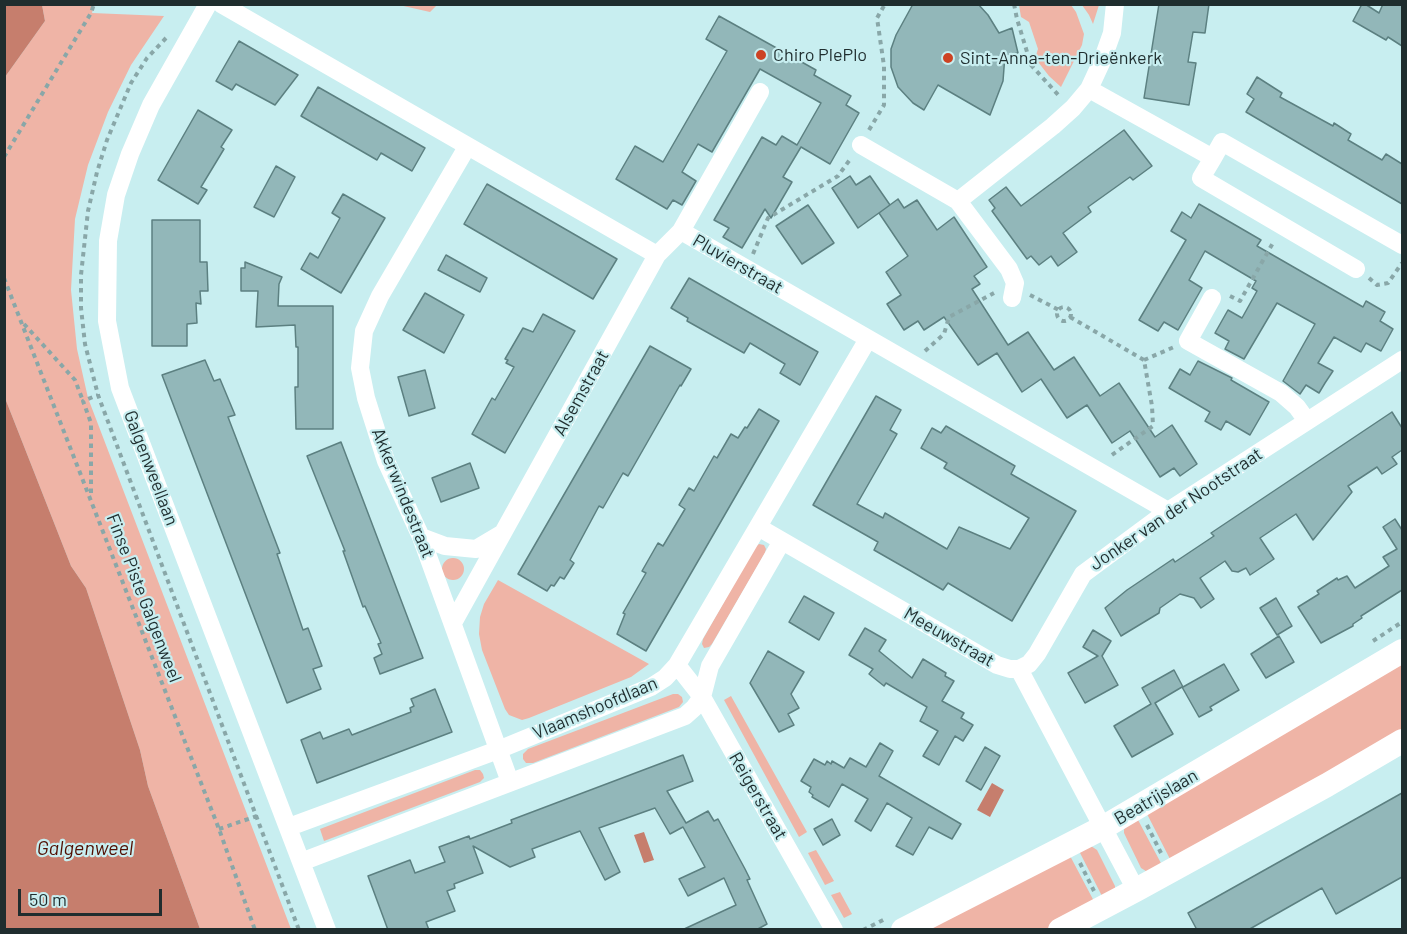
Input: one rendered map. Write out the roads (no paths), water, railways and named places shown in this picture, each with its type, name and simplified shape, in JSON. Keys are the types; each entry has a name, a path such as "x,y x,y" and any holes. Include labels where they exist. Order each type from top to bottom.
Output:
{"street":[{"name":"Galgenweellaan","path":"208,4 151,105 130,154 116,195 108,241 107,321 120,388 327,930"},
{"path":"220,4 657,255"},
{"path":"958,201 1053,126 1089,89 1112,33 1115,4"},
{"path":"1089,89 1213,158"},
{"path":"681,231 760,92"},
{"path":"1356,268 1201,178 1222,141 1402,245"},
{"path":"861,145 958,201 1009,269 1013,291"},
{"name":"Akkerwindestraat","path":"467,147 380,296 364,332 360,368 366,399 386,461 421,537 510,782"},
{"name":"Pluvierstraat","path":"657,255 681,231 1168,511"},
{"name":"Alsemstraat","path":"453,623 657,255"},
{"path":"1212,298 1188,341 1281,393 1297,406 1307,421"},
{"name":"Vlaamshoofdlaan","path":"289,827 498,750 651,687 665,678 677,665 868,339"},
{"name":"Jonker van der Nootstraat","path":"1019,669 1029,664 1038,654 1083,574 1168,511 1402,360"},
{"name":"Meeuwstraat","path":"758,527 997,665 1019,669 1136,890"},
{"name":"Alsemstraat","path":"421,537 445,546 476,549 504,532"},
{"path":"702,697 710,666 782,541"},
{"name":"Beatrijslaan","path":"903,930 1104,827 1402,651"},
{"name":"Reigerstraat","path":"677,665 702,697 834,930"},
{"name":"Vlaamshoofdlaan","path":"301,862 685,716 702,697"},
{"path":"1060,930 1327,785 1402,741"}],"water":[{"path":"5,4 42,5 45,21 5,77"},
{"name":"Galgenweel","path":"5,398 71,566 86,588 140,750 148,786 200,929 5,929"},
{"path":"992,783 1004,790 990,817 977,810"},
{"path":"644,832 654,860 644,863 634,835"}],"place":[{"name":"Chiro PlePlo","path":"761,55"},
{"name":"Sint-Anna-ten-Drieënkerk","path":"948,58"}]}
